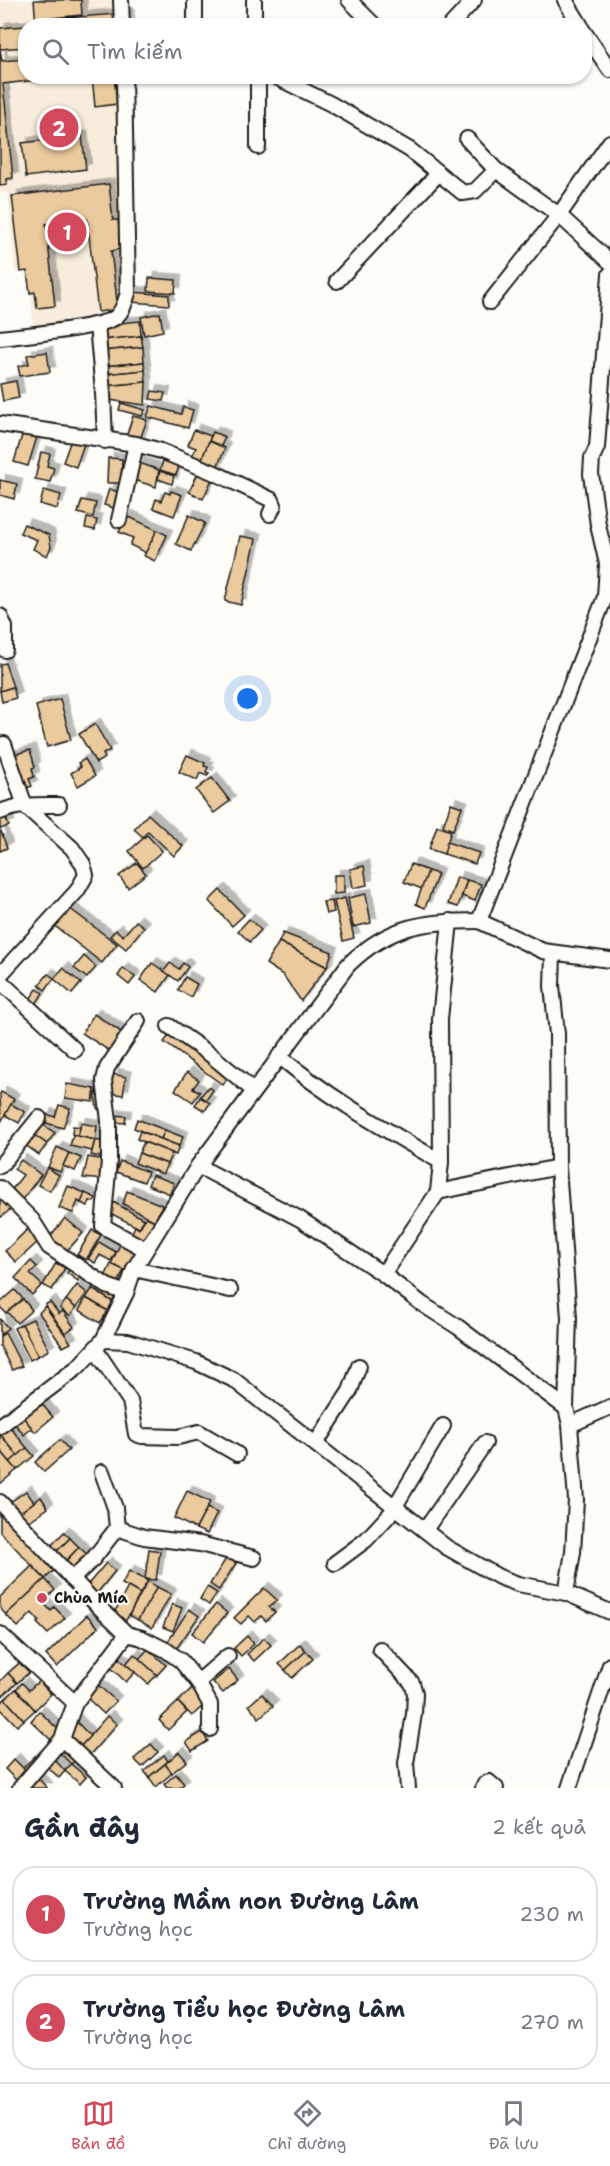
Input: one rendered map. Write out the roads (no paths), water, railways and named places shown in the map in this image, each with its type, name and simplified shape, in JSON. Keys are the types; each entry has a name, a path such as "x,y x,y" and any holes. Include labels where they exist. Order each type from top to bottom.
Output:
{"street":[{"path":"121,0 122,18"},
{"path":"195,0 195,18"},
{"path":"254,0 254,18"},
{"path":"349,0 367,18"},
{"path":"457,18 474,0"},
{"path":"565,0 576,18"},
{"path":"592,43 610,70"},
{"path":"0,338 97,325 112,320 124,306 128,292 124,84"},
{"path":"258,84 258,147"},
{"path":"290,84 331,104 410,150 463,193 476,191 496,170"},
{"path":"467,140 496,170 560,215 610,262"},
{"path":"490,302 560,215 610,142"},
{"path":"337,281 438,174"},
{"path":"479,921 605,597 607,564 604,524 591,474 592,458 597,447 610,274"},
{"path":"97,325 104,393 105,441"},
{"path":"0,424 136,444 172,456 272,500 274,505 270,514"},
{"path":"119,520 136,444"},
{"path":"0,616 5,627 5,650"},
{"path":"0,975 77,891 86,875 83,864 72,848 24,806 4,744"},
{"path":"0,812 11,807 59,805"},
{"path":"383,1274 438,1192 441,1162 440,1018 450,921"},
{"path":"0,1426 78,1367 99,1344 126,1293 134,1269 145,1249 198,1167 348,965 365,948 390,934 419,925 450,921 479,921 543,951 610,960"},
{"path":"553,953 552,986 557,1034 558,1167 569,1318 567,1408 576,1500 573,1552 566,1593"},
{"path":"0,981 75,1050"},
{"path":"138,1021 107,1068 104,1080 109,1120 109,1161 103,1226 145,1249"},
{"path":"169,1026 212,1055 253,1090"},
{"path":"279,1056 312,1083 355,1112 441,1162"},
{"path":"0,1166 39,1118"},
{"path":"198,1167 300,1219 458,1327 567,1408"},
{"path":"438,1192 558,1167"},
{"path":"0,1188 32,1220 49,1247 107,1286 126,1293"},
{"path":"134,1269 230,1290"},
{"path":"99,1344 128,1341 196,1362 234,1380 446,1547 499,1577 518,1584 566,1593 610,1612"},
{"path":"99,1344 130,1401 136,1434 178,1437 199,1432 237,1454"},
{"path":"316,1443 350,1391 359,1366"},
{"path":"570,1425 610,1407"},
{"path":"335,1563 366,1540 391,1513 443,1426"},
{"path":"425,1530 485,1443"},
{"path":"72,1579 93,1559 117,1528 115,1508 102,1472"},
{"path":"0,1502 127,1634 142,1638 166,1650 181,1661 198,1682 210,1704 210,1729"},
{"path":"117,1528 144,1537 200,1544 254,1558"},
{"path":"0,1634 75,1703"},
{"path":"20,1788 63,1739 75,1703 127,1634"},
{"path":"380,1649 412,1683 415,1693 406,1763 408,1788"},
{"path":"198,1682 228,1656"},
{"path":"569,1788 610,1665"},
{"path":"63,1739 114,1788"},
{"path":"483,1788 489,1782 496,1788"}],"place":[{"name":"Trường Tiểu học Đường Lâm","path":"59,128"},
{"name":"Trường Mầm non Đường Lâm","path":"67,232"},
{"name":"Chùa Mía","path":"42,1598"}]}
